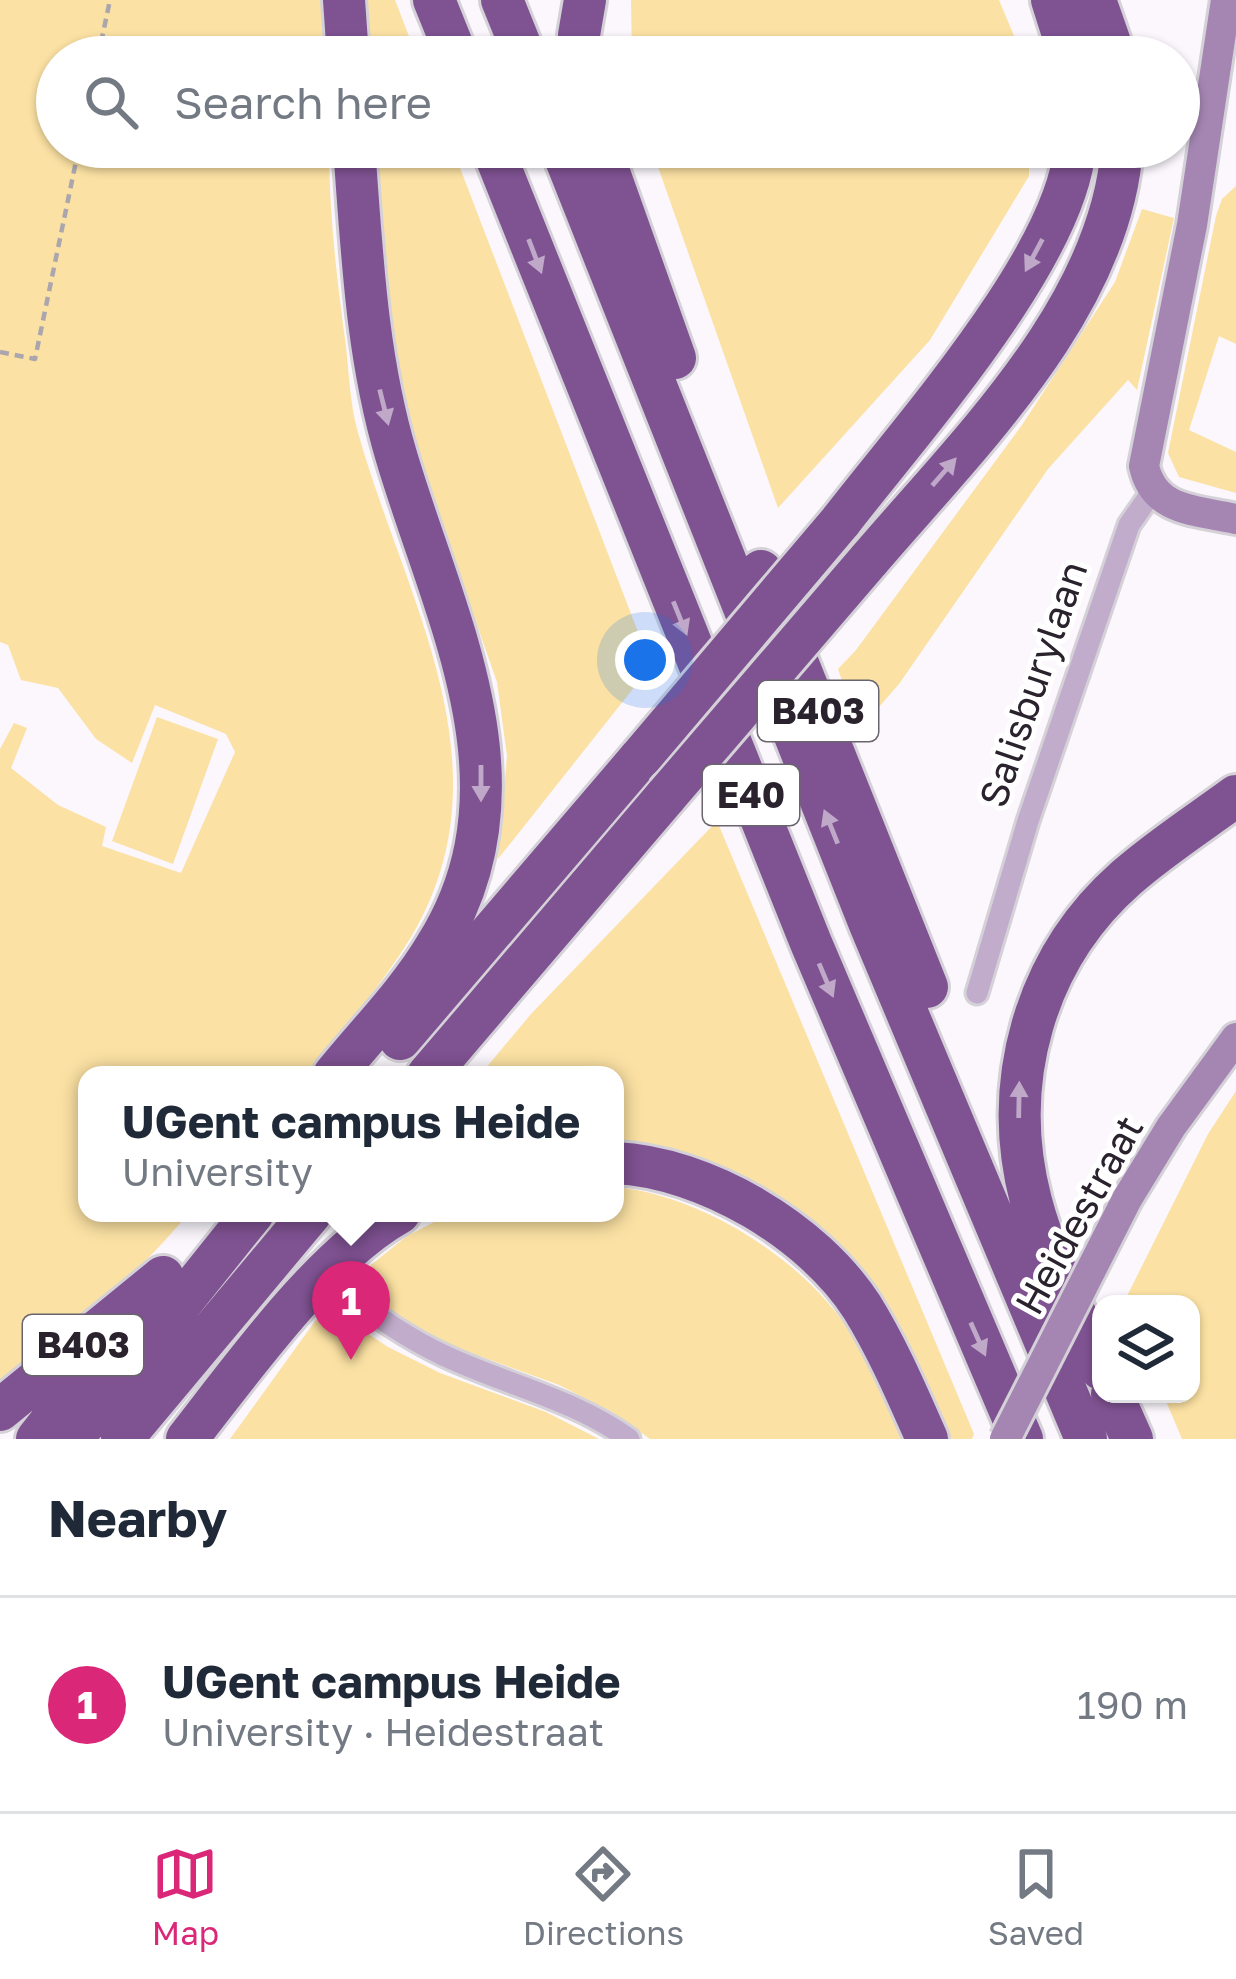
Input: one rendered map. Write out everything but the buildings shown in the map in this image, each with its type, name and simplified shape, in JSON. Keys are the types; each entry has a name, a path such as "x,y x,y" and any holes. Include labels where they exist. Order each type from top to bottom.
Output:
{"highway":[{"path":"344,0 347,36"},
{"path":"434,0 449,36"},
{"path":"502,0 517,36"},
{"path":"579,36 585,0"},
{"path":"1052,0 1063,36"},
{"path":"1095,0 1108,36"},
{"path":"341,1066 437,946 460,898 482,797 481,742 471,682 402,473 378,382 364,292 355,168"},
{"name":"E40","path":"500,168 811,944 1022,1439"},
{"name":"E40","path":"569,168 880,949 1078,1420"},
{"name":"B403","path":"607,168 665,334 1044,1272 1078,1420"},
{"name":"B403","path":"377,1066 840,522 981,341 1058,211 1069,168"},
{"name":"B403","path":"436,1066 963,450 1069,308 1110,218 1118,168"},
{"path":"1092,1348 1031,1204 1018,1142 1019,1083 1030,1024 1053,970 1085,922 1123,880 1236,796"},
{"path":"624,1164 706,1185 774,1219 823,1261 860,1304 927,1439"},
{"name":"B403","path":"37,1439 210,1222"},
{"name":"B403","path":"72,1439 246,1222"},
{"name":"B403","path":"122,1439 303,1222"},
{"path":"187,1439 328,1269 383,1222"},
{"name":"B403","path":"0,1410 164,1277"},
{"path":"1116,1403 1132,1439"}],"street":[{"path":"1226,0 1192,225 1144,466 1152,492 1178,506 1236,519"},
{"name":"Salisburylaan","path":"977,993 1028,821 1121,546 1152,492"},
{"name":"Heidestraat","path":"1006,1439 1127,1199 1171,1126 1236,1038"},
{"path":"349,1296 398,1332 447,1357 554,1396 629,1439"}],"path":[{"path":"102,36 110,0"},
{"path":"0,352 35,359 75,168"}],"shaded area":[{"path":"0,0 329,0 329,36 36,36 36,168 329,168 334,247 357,429 421,618 440,682 451,745 452,809 440,873 411,937 312,1066 78,1066 78,1222 181,1222 100,1304 0,1381 0,749 14,723 27,728 11,768 58,805 106,827 102,846 181,873 235,752 226,734 155,705 132,763 96,739 58,688 21,680 8,645 0,642"},
{"path":"366,0 395,0 409,36 368,36"},
{"path":"631,0 999,0 1014,36 632,36"},
{"path":"375,168 460,168 651,666 498,859 507,756 497,682 406,423 388,333"},
{"path":"658,168 1029,168 1029,176 930,340 778,508"},
{"path":"1236,186 1236,344 1219,336 1189,430 1236,452 1236,493 1179,477 1168,453 1216,216 1222,199"},
{"path":"1142,209 1174,218 1137,390 1128,380 1048,469 899,684 859,730 838,669 1022,425 1115,282"},
{"path":"157,717 218,739 173,864 112,841"},
{"path":"717,821 974,1434 972,1439 943,1439 846,1263 624,1151 624,1066 488,1066 531,1014"},
{"path":"1236,1091 1236,1439 1182,1439 1167,1403 1200,1403 1200,1295 1128,1295 1208,1134"},
{"path":"624,1189 683,1203 750,1237 810,1283 854,1338 905,1439 650,1439 612,1412 559,1385 452,1346 404,1322 356,1287 352,1280 407,1236 434,1222 624,1222"},
{"path":"326,1306 388,1347 440,1373 546,1412 599,1439 230,1439"}],"place":[{"name":"UGent campus Heide","path":"351,1360"}]}
